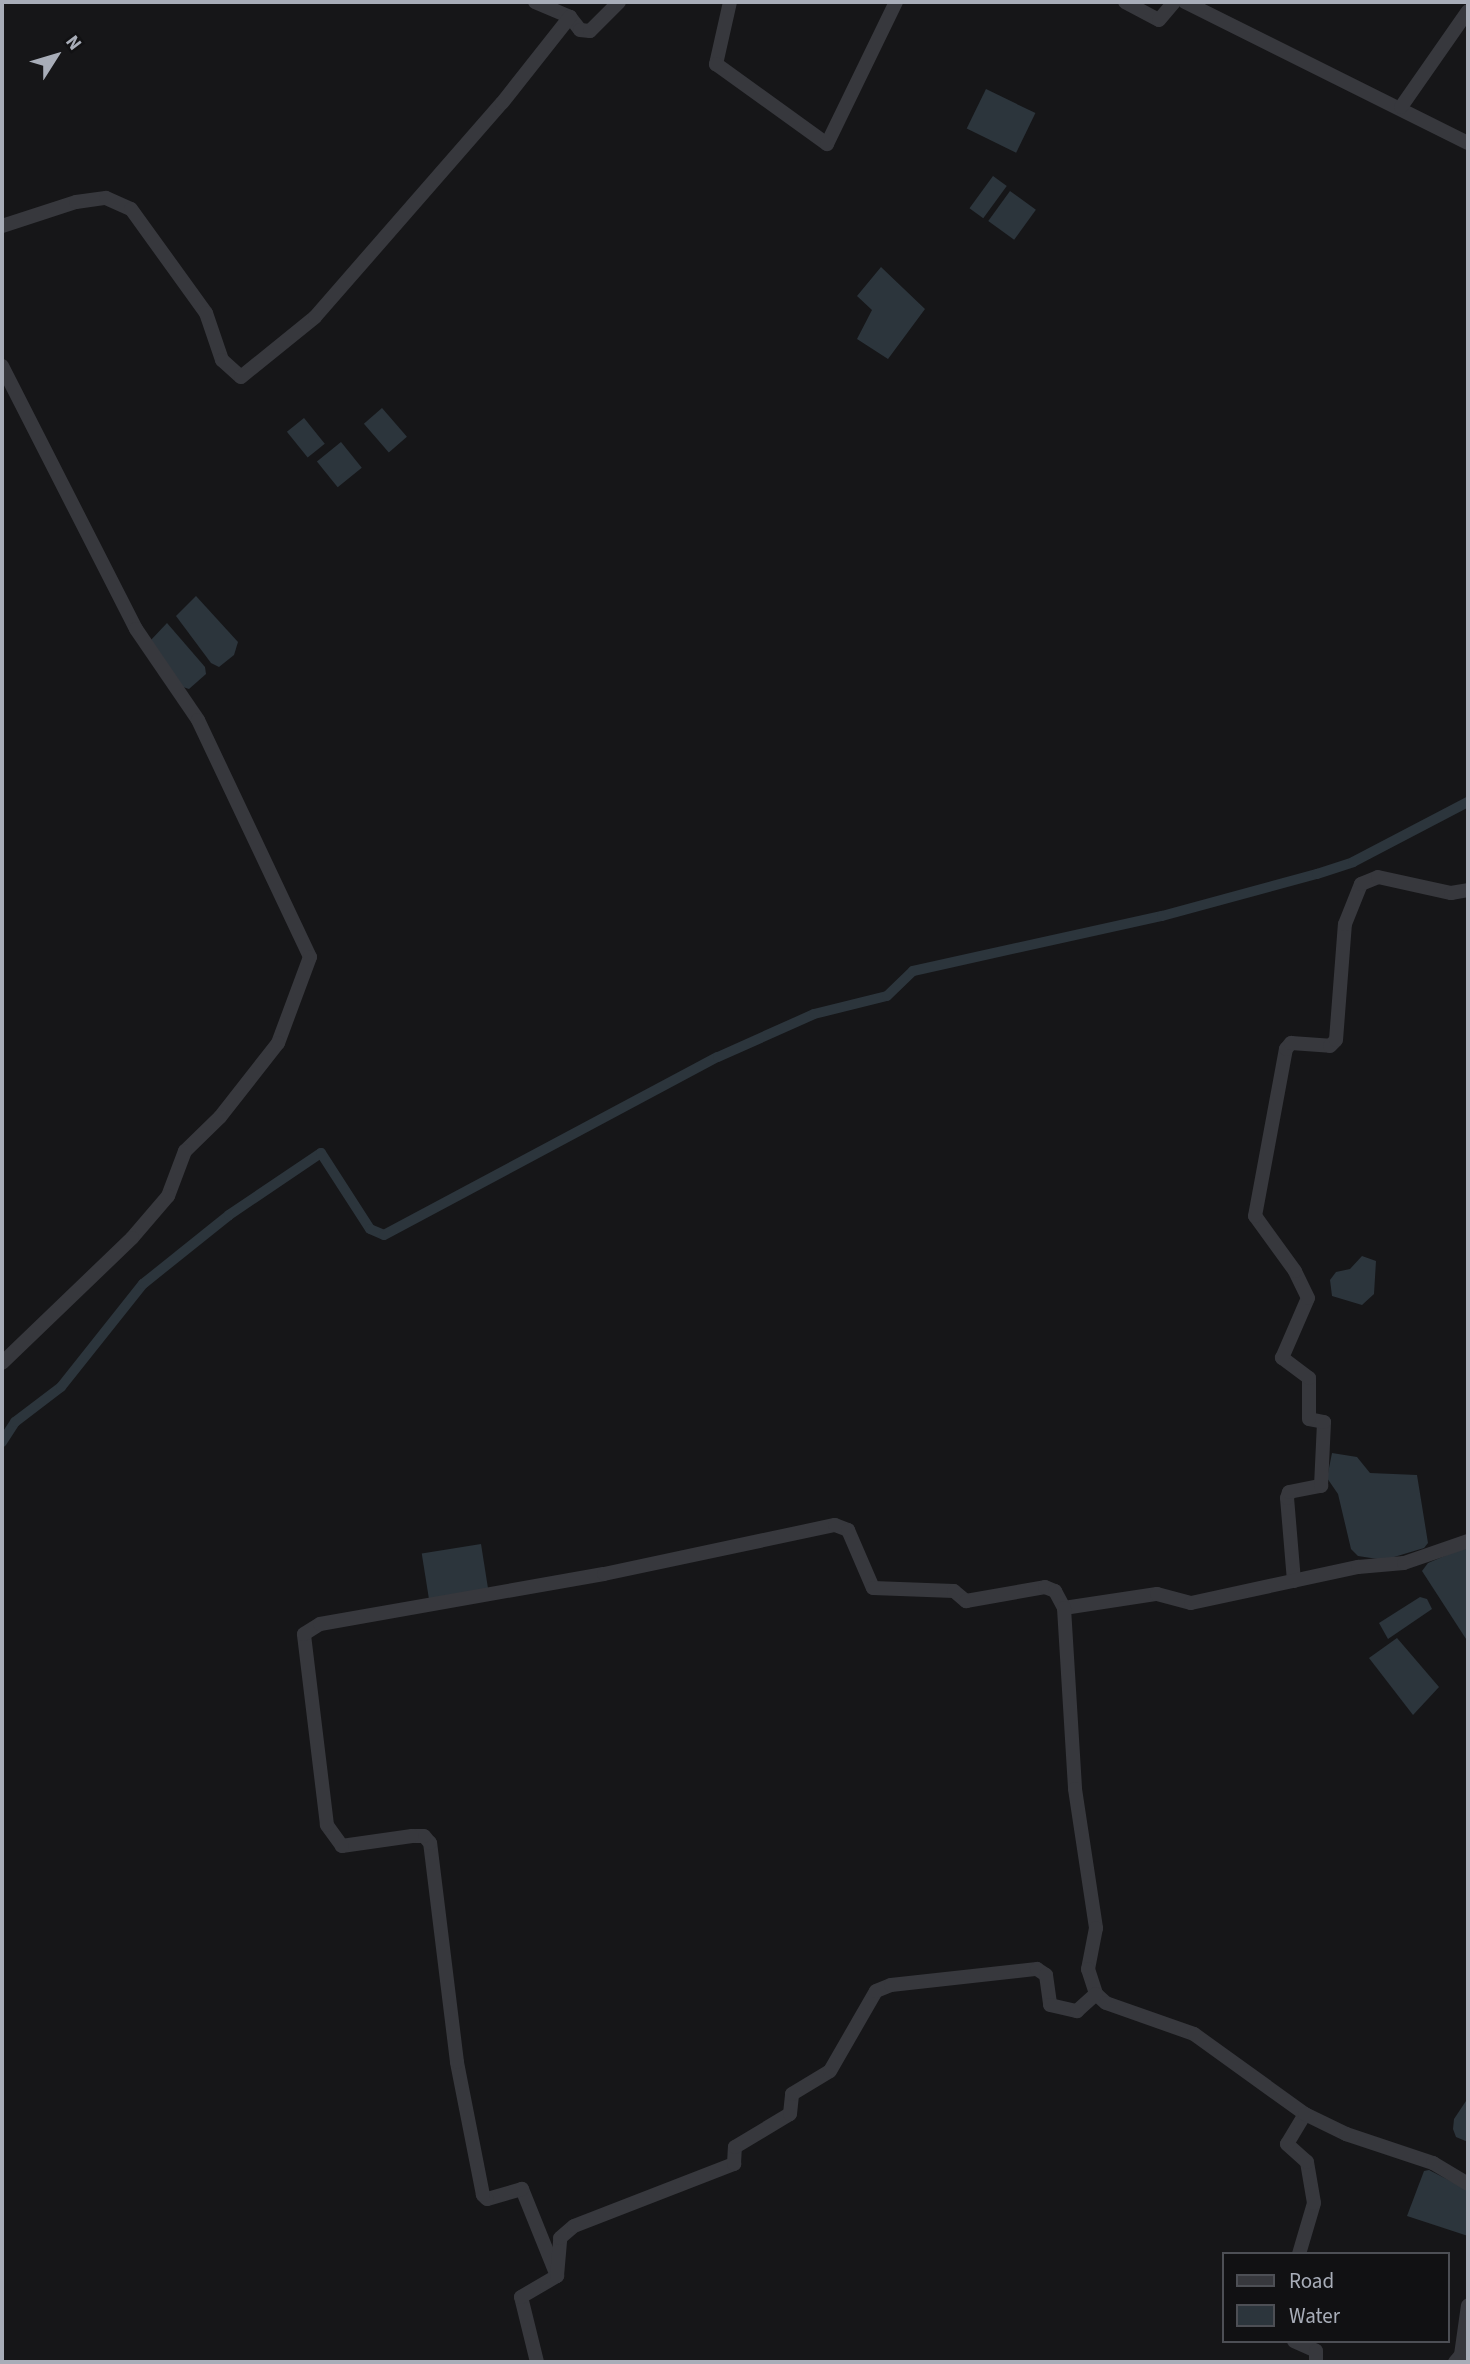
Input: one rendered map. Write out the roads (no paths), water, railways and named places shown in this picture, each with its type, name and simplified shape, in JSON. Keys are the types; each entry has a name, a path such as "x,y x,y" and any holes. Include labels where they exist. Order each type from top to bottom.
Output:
{"street":[{"path":"535,2 570,17 580,30 590,30 619,2"},
{"path":"730,2 716,64 827,144 895,2"},
{"path":"1125,2 1159,20 1174,2"},
{"path":"1185,2 1401,107 1468,143"},
{"path":"1401,107 1468,10"},
{"path":"2,226 106,198 131,209 206,313 222,360 241,377 315,317 502,103 570,17"},
{"path":"2,366 136,629 198,720 310,957 278,1043 220,1117 185,1151 168,1196 132,1238 2,1363"},
{"path":"2,401 16,393"},
{"path":"1294,1581 1287,1498 1289,1492 1321,1486 1324,1422 1309,1419 1309,1378 1282,1359 1308,1298 1295,1271 1255,1216 1286,1049 1291,1043 1330,1046 1336,1040 1345,924 1360,884 1378,877 1451,893 1468,890"},
{"path":"557,2276 522,2189 487,2199 483,2195 457,2062 430,1843 424,1836 412,1836 342,1846 327,1825 307,1629 845,1525 873,1588 954,1591 966,1601 1045,1587 1055,1591 1064,1608 1075,1789 1096,1927 1088,1969 1096,1994 1106,2003 1194,2034 1305,2114 1346,2134 1433,2163 1468,2184"},
{"path":"1064,1608 1157,1594 1191,1603 1358,1567 1404,1563 1468,1541"},
{"path":"557,2276 560,2238 574,2226 727,2168 734,2164 740,2143 790,2114 790,2096 830,2071 876,1991 891,1985 1037,1969 1046,1975 1050,2005 1077,2011 1096,1994"},
{"path":"1300,2252 1314,2203 1307,2162 1287,2144 1305,2114"},
{"path":"537,2362 521,2297 557,2276"},
{"path":"1455,2362 1461,2355 1468,2305"},
{"path":"1298,2343 1316,2351 1316,2362"}],"water":[{"path":"986,89 1035,113 1016,153 967,129"},
{"path":"993,176 1007,186 983,218 969,208"},
{"path":"1010,191 1036,210 1014,240 988,221"},
{"path":"881,267 925,309 888,359 857,339 872,310 857,296"},
{"path":"382,408 407,437 389,452 364,424"},
{"path":"304,418 325,444 308,457 287,432"},
{"path":"341,442 362,468 338,487 317,462"},
{"path":"196,596 238,642 234,655 219,667 211,663 176,616"},
{"path":"167,623 205,667 206,674 189,689 183,687 150,641"},
{"path":"1362,1256 1376,1261 1374,1294 1362,1305 1332,1296 1330,1280 1336,1272 1350,1269"},
{"path":"1332,1453 1357,1457 1370,1473 1417,1475 1428,1543 1424,1548 1384,1560 1358,1556 1351,1549 1338,1494 1327,1478"},
{"path":"481,1544 488,1590 429,1600 422,1553"},
{"path":"1468,1546 1468,1642 1422,1571 1428,1563"},
{"path":"1420,1597 1427,1599 1432,1609 1388,1639 1379,1623"},
{"path":"1397,1638 1439,1687 1413,1715 1369,1658"},
{"path":"1468,2098 1468,2142 1456,2137 1453,2129 1454,2119"},
{"path":"1429,2170 1468,2190 1468,2236 1407,2216 1424,2171"}],"waterway":[{"path":"2,1442 15,1422 61,1387 143,1284 229,1215 321,1153 370,1229 384,1235 718,1057 814,1014 887,996 913,971 1162,916 1317,874 1353,862 1468,802"}]}
